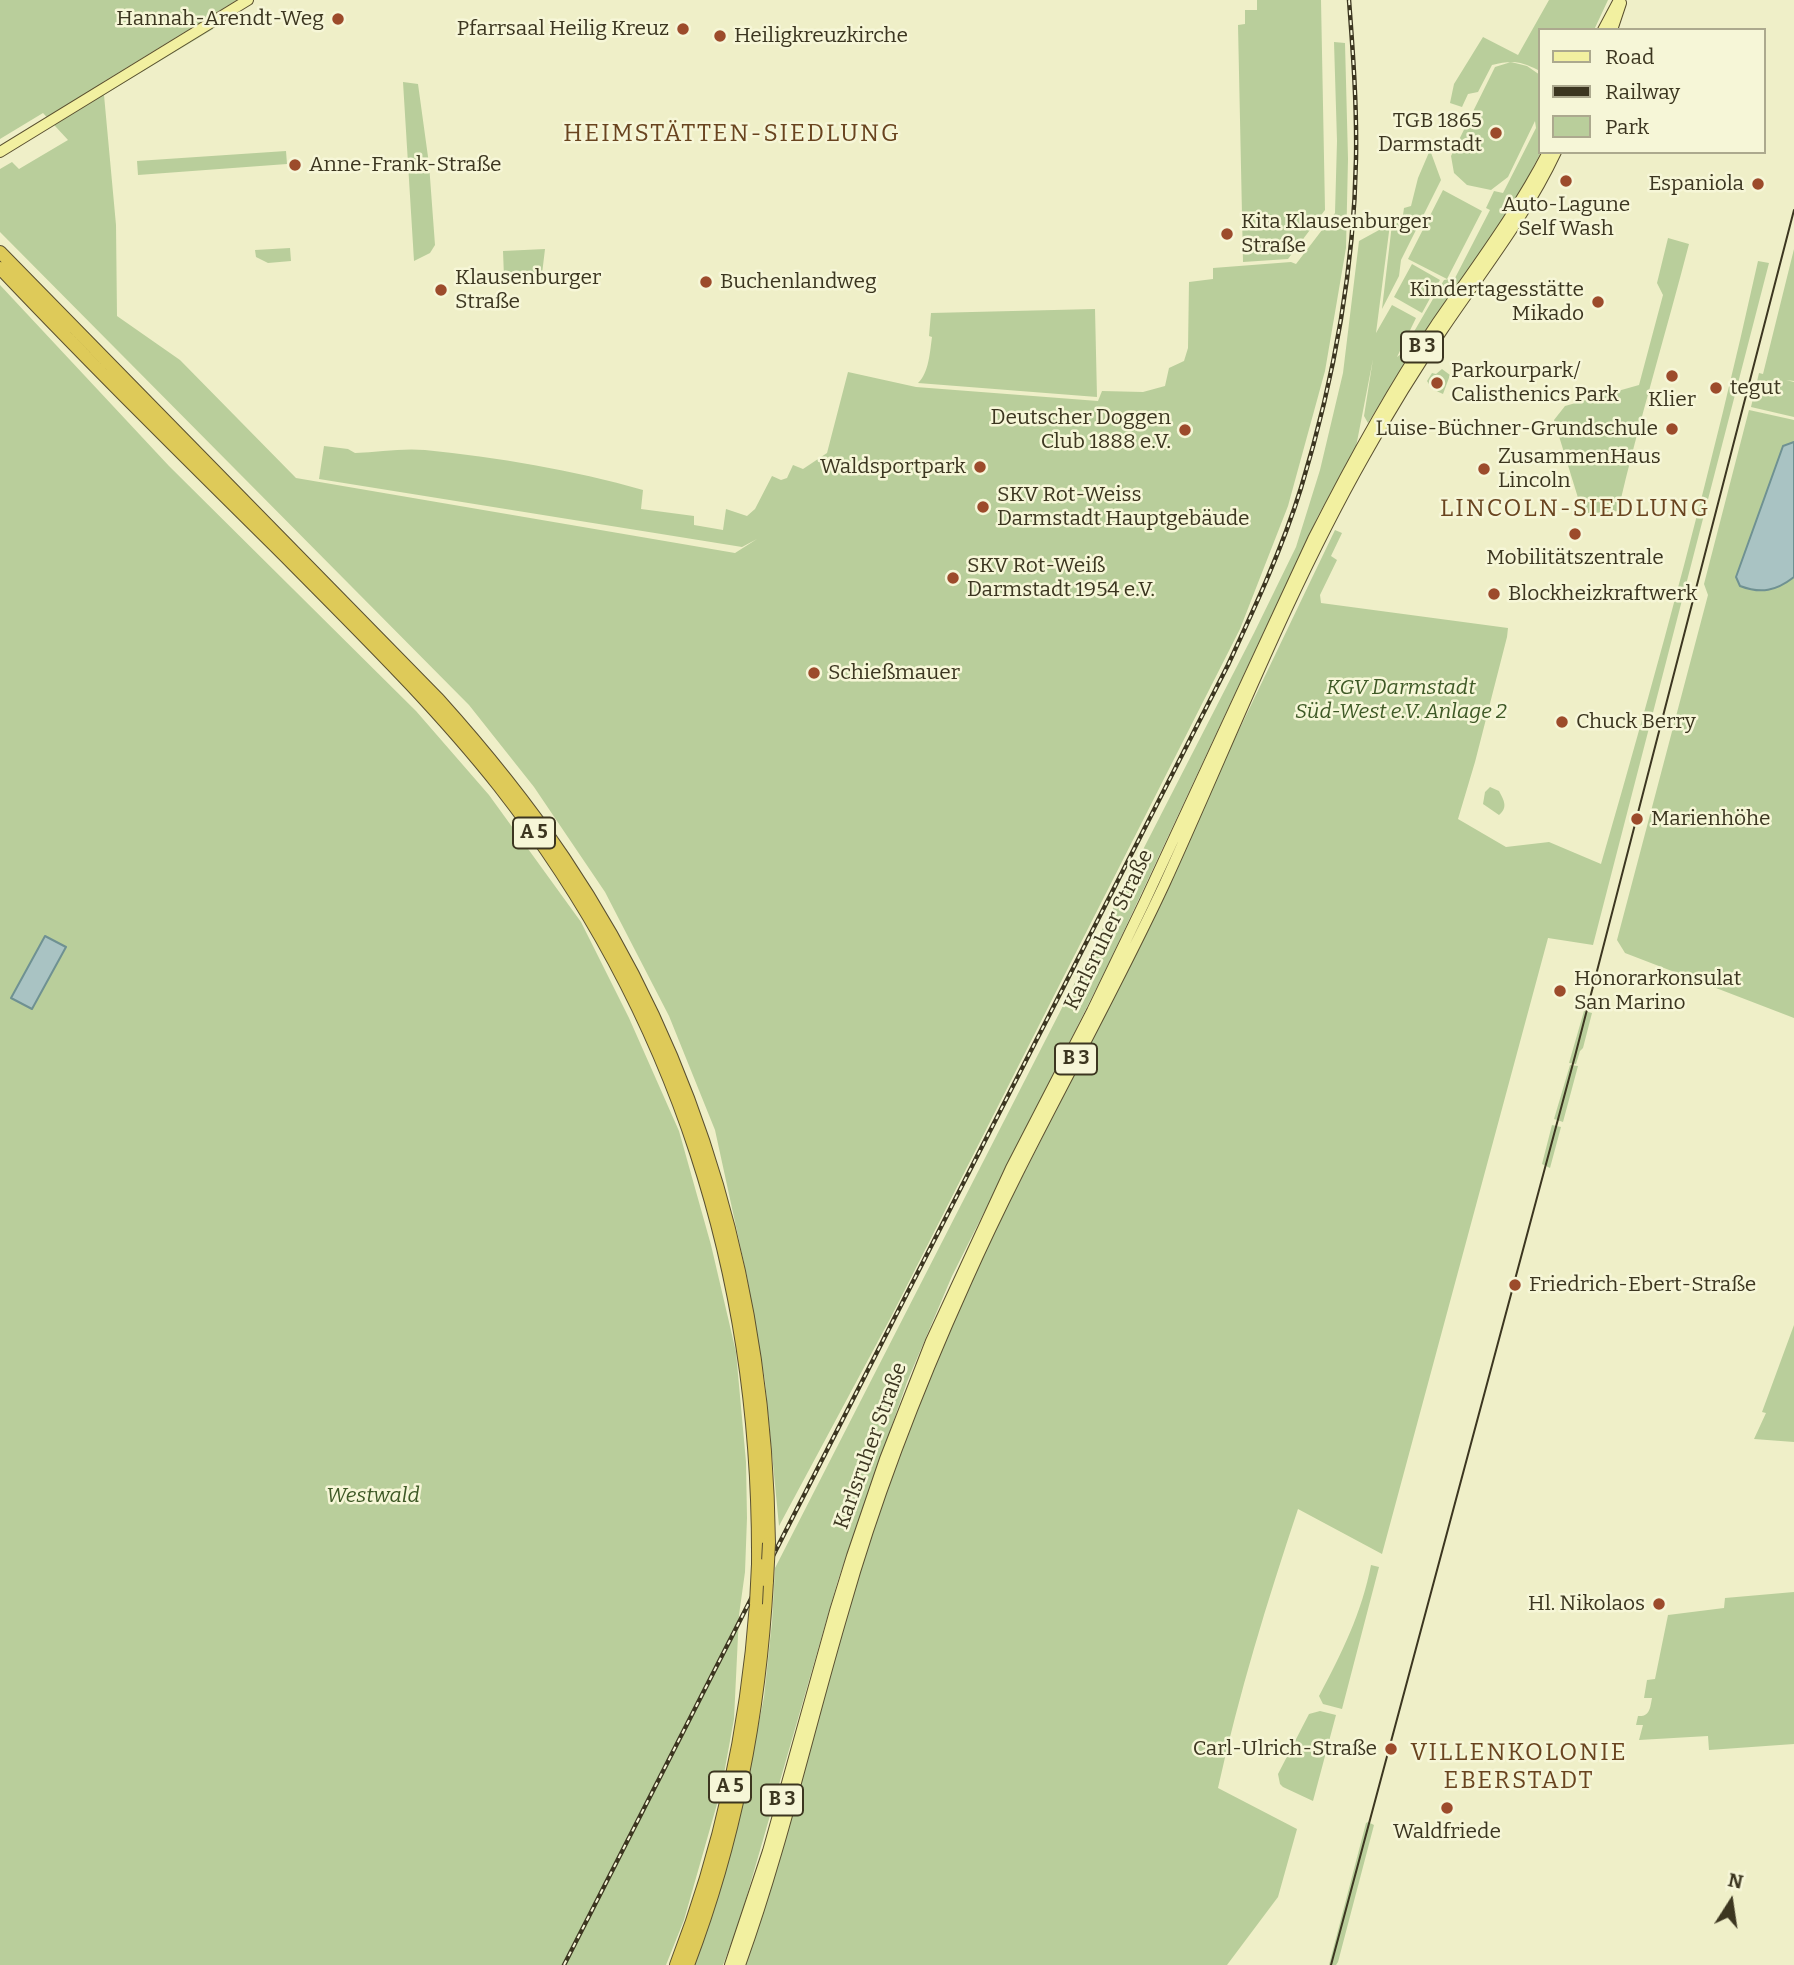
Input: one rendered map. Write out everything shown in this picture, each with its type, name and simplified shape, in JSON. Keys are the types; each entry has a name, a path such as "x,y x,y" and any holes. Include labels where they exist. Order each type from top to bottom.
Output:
{"highway":[{"name":"A 5","path":"0,252 439,700 486,754 536,818 598,911 645,999 673,1061 703,1139 724,1206 745,1295 758,1371 766,1453 769,1543 761,1656 742,1780 717,1880 688,1965"},
{"name":"A 5","path":"0,268 342,613 440,716 489,774 529,825 592,921 630,991 663,1063 694,1144 721,1234 741,1331 752,1408 758,1499 755,1604 747,1690 733,1775 712,1859 676,1965"}],"main road":[{"path":"0,152 248,0"},
{"path":"1604,28 1620,0"},
{"path":"1613,28 1620,0"},
{"name":"Karlsruher Straße","path":"730,1965 768,1851 835,1611 867,1510 908,1398 957,1283 1011,1168 1127,939 1276,616 1343,480 1414,359 1502,231 1547,154"},
{"name":"Karlsruher Straße","path":"740,1965 765,1891 864,1543 912,1412 967,1278 1024,1159 1152,911 1281,624 1362,460 1420,364 1509,236 1555,154"}],"green space":[{"path":"0,0 237,0 103,82 104,92 212,26 213,29 104,95 116,225 117,316 180,360 296,478 735,553 757,539 742,547 319,479 324,446 348,449 355,453 425,450 562,470 643,490 641,509 694,516 694,525 723,530 726,509 747,516 755,509 772,476 781,480 787,478 793,465 803,469 827,453 848,372 916,387 1098,401 1102,391 1143,392 1165,386 1169,368 1184,361 1188,348 1189,282 1213,279 1213,268 1291,262 1296,264 1335,213 1337,141 1334,42 1345,43 1348,159 1346,248 1325,371 1288,506 1240,629 891,1317 779,1526 765,1381 747,1277 715,1130 669,1016 605,892 534,787 469,705 0,232 0,169 12,162 19,169 68,140 43,113 0,139"},
{"path":"1257,0 1321,0 1325,210 1288,259 1243,262 1238,25 1245,24 1245,10 1257,10"},
{"path":"1549,0 1608,0 1595,28 1538,28 1538,70 1516,62 1492,65 1478,92 1468,94 1462,107 1450,103 1454,84 1483,37 1518,55"},
{"path":"1511,62 1527,66 1538,74 1540,154 1516,200 1396,377 1368,423 1364,416 1373,359 1356,447 1318,516 1106,969 952,1276 907,1382 838,1580 739,1923 723,1965 691,1965 749,1772 764,1697 775,1568 1296,547 1320,470 1343,373 1359,241 1390,224 1376,333 1392,305 1416,318 1397,357 1444,280 1455,278 1490,210 1486,208 1494,191 1503,193 1536,128 1535,121 1508,177 1491,190 1467,185 1454,173 1451,156 1495,67"},
{"path":"403,82 418,84 429,164 435,245 430,253 414,261"},
{"path":"1430,150 1441,180 1401,260 1399,276 1382,309 1392,224 1402,222 1404,208 1411,206 1418,178"},
{"path":"286,151 287,164 138,175 137,161"},
{"path":"1443,190 1482,211 1447,279 1408,259"},
{"path":"1668,238 1689,244 1618,511 1583,514 1554,420 1565,406 1639,385 1663,295 1657,283"},
{"path":"290,248 291,261 268,263 256,257 255,250"},
{"path":"545,249 542,274 504,277 503,251"},
{"path":"1794,249 1794,381 1786,380 1794,382 1794,417 1751,407 1759,373 1763,374"},
{"name":"KGV Darmstadt Süd-West e.V. Anlage 2","path":"1758,261 1769,263 1593,945 1548,938 1382,1554 1298,1509 1254,1648 1218,1788 1297,1829 1278,1897 1227,1965 742,1965 860,1564 911,1420 947,1334 999,1223 1166,894 1228,753 1335,530 1342,533 1331,556 1337,560 1320,595 1321,603 1508,628 1458,819 1506,847 1549,842 1601,864 1684,564"},
{"path":"1412,264 1440,280 1422,313 1394,297"},
{"name":"Westwald","path":"0,285 169,466 416,711 489,795 581,922 629,1018 679,1131 711,1245 736,1352 746,1462 747,1518 734,1719 721,1790 684,1920 666,1965 0,1965"},
{"path":"1095,309 1097,397 918,383 925,374 930,355 931,313"},
{"name":"Parkourpark/ Calisthenics Park","path":"1442,369 1450,375 1443,394 1432,389 1427,381 1432,373 1436,374"},
{"path":"1749,410 1794,420 1794,1018 1625,953 1617,940 1708,595 1704,584"},
{"path":"1490,787 1499,791 1503,800 1504,809 1499,815 1483,804 1485,792"},
{"path":"1584,1011 1592,1013 1583,1048 1576,1064 1569,1063"},
{"path":"1570,1065 1578,1066 1563,1122 1554,1119"},
{"path":"1552,1125 1561,1127 1550,1168 1542,1164"},
{"path":"1794,1325 1794,1442 1754,1439 1766,1413 1762,1412"},
{"path":"1371,1565 1379,1567 1342,1709 1323,1704 1319,1696 1350,1632"},
{"path":"1794,1592 1794,1744 1709,1750 1708,1736 1639,1740 1643,1725 1636,1725 1638,1716 1645,1715 1650,1708 1652,1698 1644,1698 1647,1680 1655,1679 1668,1615 1724,1608 1725,1598"},
{"path":"1320,1711 1336,1715 1313,1801 1283,1787 1278,1774 1309,1714"},
{"path":"1366,1823 1374,1825 1338,1962 1336,1965 1329,1965"}],"water":[{"path":"1794,442 1794,577 1768,590 1740,586 1736,577 1783,446"},
{"path":"45,936 66,947 32,1009 11,998"}],"tram line":[{"path":"1331,1965 1575,1056 1794,210"}],"railway":[{"path":"564,1965 1228,665 1277,556 1294,511 1323,408 1346,284 1356,159 1349,0"}],"place":[{"name":"Hannah-Arendt-Weg","path":"338,19"},
{"name":"Pfarrsaal Heilig Kreuz","path":"683,29"},
{"name":"Heiligkreuzkirche","path":"720,36"},
{"name":"TGB 1865 Darmstadt","path":"1496,133"},
{"name":"Anne-Frank-Straße","path":"295,165"},
{"name":"Auto-Lagune Self Wash","path":"1566,181"},
{"name":"Espaniola","path":"1758,184"},
{"name":"Kita Klausenburger Straße","path":"1227,234"},
{"name":"Buchenlandweg","path":"706,282"},
{"name":"Klausenburger Straße","path":"441,290"},
{"name":"Kindertagesstätte Mikado","path":"1598,302"},
{"name":"Klier","path":"1672,376"},
{"name":"Parkourpark/ Calisthenics Park","path":"1437,383"},
{"name":"tegut","path":"1716,388"},
{"name":"Luise-Büchner-Grundschule","path":"1672,429"},
{"name":"Deutscher Doggen Club 1888 e.V.","path":"1185,430"},
{"name":"Waldsportpark","path":"980,467"},
{"name":"ZusammenHaus Lincoln","path":"1484,469"},
{"name":"SKV Rot-Weiss Darmstadt Hauptgebäude","path":"983,507"},
{"name":"Mobilitätszentrale","path":"1575,534"},
{"name":"SKV Rot-Weiß Darmstadt 1954 e.V.","path":"953,578"},
{"name":"Blockheizkraftwerk","path":"1494,594"},
{"name":"Schießmauer","path":"814,673"},
{"name":"Chuck Berry","path":"1562,722"},
{"name":"Marienhöhe","path":"1637,819"},
{"name":"Honorarkonsulat San Marino","path":"1560,991"},
{"name":"Friedrich-Ebert-Straße","path":"1515,1285"},
{"name":"Hl. Nikolaos","path":"1659,1604"},
{"name":"Carl-Ulrich-Straße","path":"1391,1749"},
{"name":"Waldfriede","path":"1447,1808"}],"district":[{"name":"HEIMSTÄTTEN-SIEDLUNG","path":"732,134"},
{"name":"LINCOLN-SIEDLUNG","path":"1575,509"},
{"name":"VILLENKOLONIE EBERSTADT","path":"1519,1767"}]}
